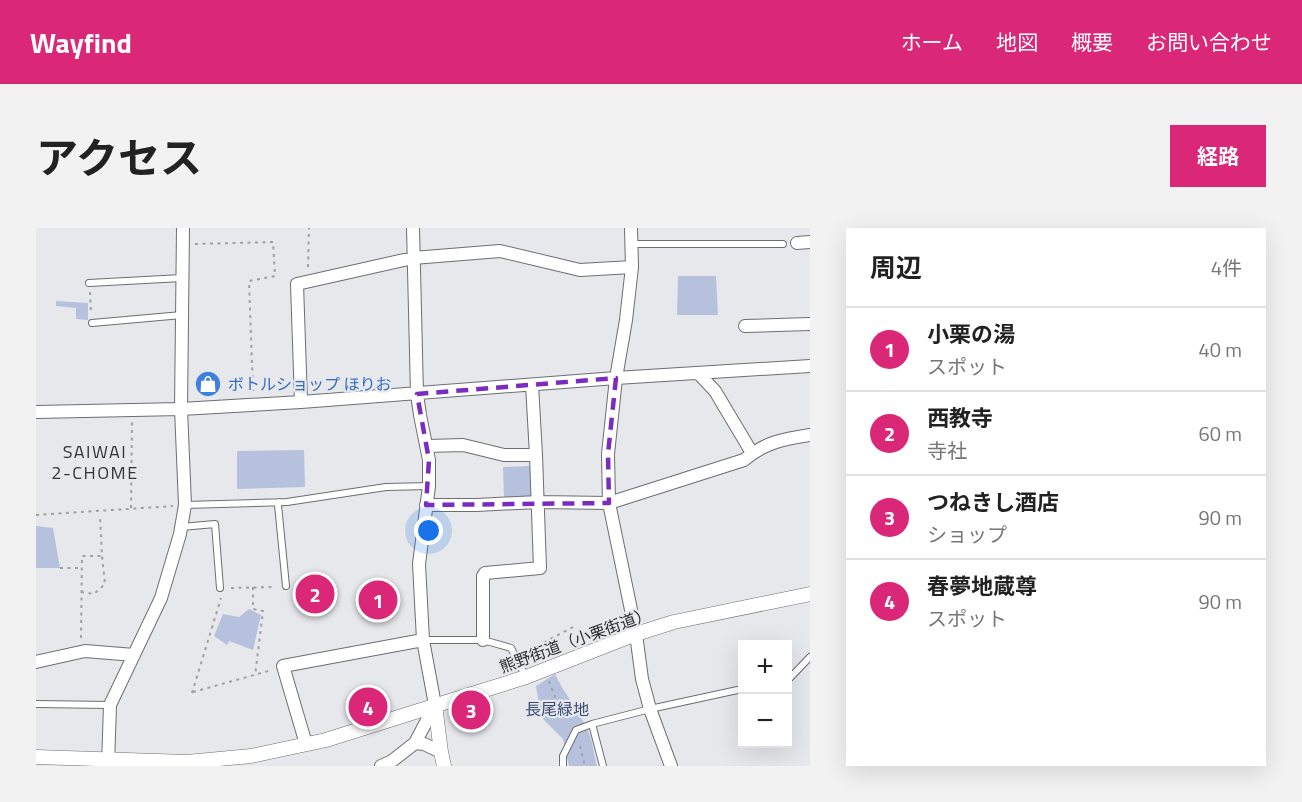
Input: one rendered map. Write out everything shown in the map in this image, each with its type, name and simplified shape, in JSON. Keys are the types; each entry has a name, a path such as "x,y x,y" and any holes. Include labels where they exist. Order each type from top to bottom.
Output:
{"street":[{"path":"107,763 110,705 161,598 181,526 184,505 181,409 183,228"},
{"path":"413,228 417,394 429,460 429,486 419,564 423,640 442,759"},
{"path":"631,228 632,267 608,454 609,503 636,634 642,679 650,709 671,766"},
{"path":"797,243 810,242"},
{"path":"301,402 297,284 414,258 500,250 580,270 632,267"},
{"path":"745,326 810,324"},
{"path":"36,412 254,405 810,366"},
{"path":"698,373 715,391 752,453"},
{"path":"483,640 483,576 485,573 540,568 531,385"},
{"path":"426,505 609,503 744,460 755,450 783,439 810,435"},
{"path":"427,446 463,445 504,455 536,455"},
{"name":"熊野街道（小栗街道）","path":"36,757 107,763 187,762 251,756 326,740 526,676 674,622 810,595"},
{"path":"306,744 283,666 423,640"},
{"path":"36,662 85,651 134,655"},
{"path":"381,766 392,761 415,743 435,705"},
{"path":"415,743 424,744 442,759"}],"lane":[{"path":"632,244 783,244"},
{"path":"89,283 183,278"},
{"path":"92,323 182,315"},
{"path":"184,505 279,502 386,488 429,486"},
{"path":"279,502 286,586"},
{"path":"181,526 215,524 220,588"},
{"path":"423,640 483,640 511,648 526,676"},
{"path":"792,676 810,657"},
{"path":"563,766 562,756 576,730 650,709 738,690"},
{"path":"36,704 110,705"},
{"path":"592,724 603,766"}],"path":[{"path":"308,283 309,228"},
{"path":"183,244 273,242 276,276 249,282 254,405"},
{"path":"89,283 92,323"},
{"path":"130,508 132,410"},
{"path":"36,515 184,505"},
{"path":"81,592 94,594 105,584 100,515"},
{"path":"80,652 82,556 102,556"},
{"path":"60,568 82,568"},
{"path":"283,666 192,693 221,600 220,588 286,586"},
{"path":"254,587 253,609 263,610 255,676"},
{"path":"516,657 575,627"},
{"path":"545,669 558,705 576,730 585,766"}],"highlighted area":[{"path":"616,378 608,454 609,503 426,505 429,460 417,394"}],"green space":[{"path":"678,276 716,276 718,315 677,315"},
{"path":"56,301 88,303 88,320 76,319 76,308 56,306"},
{"path":"304,450 305,487 237,489 237,451"},
{"path":"530,466 531,497 504,498 503,467"},
{"path":"36,526 53,528 60,568 36,568"},
{"path":"249,609 261,615 253,650 229,641 227,645 214,636 223,614 239,617"},
{"name":"長尾緑地","path":"555,674 589,733 597,766 569,766 563,739 541,717 536,686"}],"place":[{"name":"ボトルショップ ほりお","path":"208,384"},
{"name":"西教寺","path":"315,594"},
{"name":"小栗の湯","path":"378,600"},
{"name":"春夢地蔵尊","path":"368,707"},
{"name":"つねきし酒店","path":"471,710"}],"district":[{"name":"SAIWAI 2-CHOME","path":"95,462"}]}
